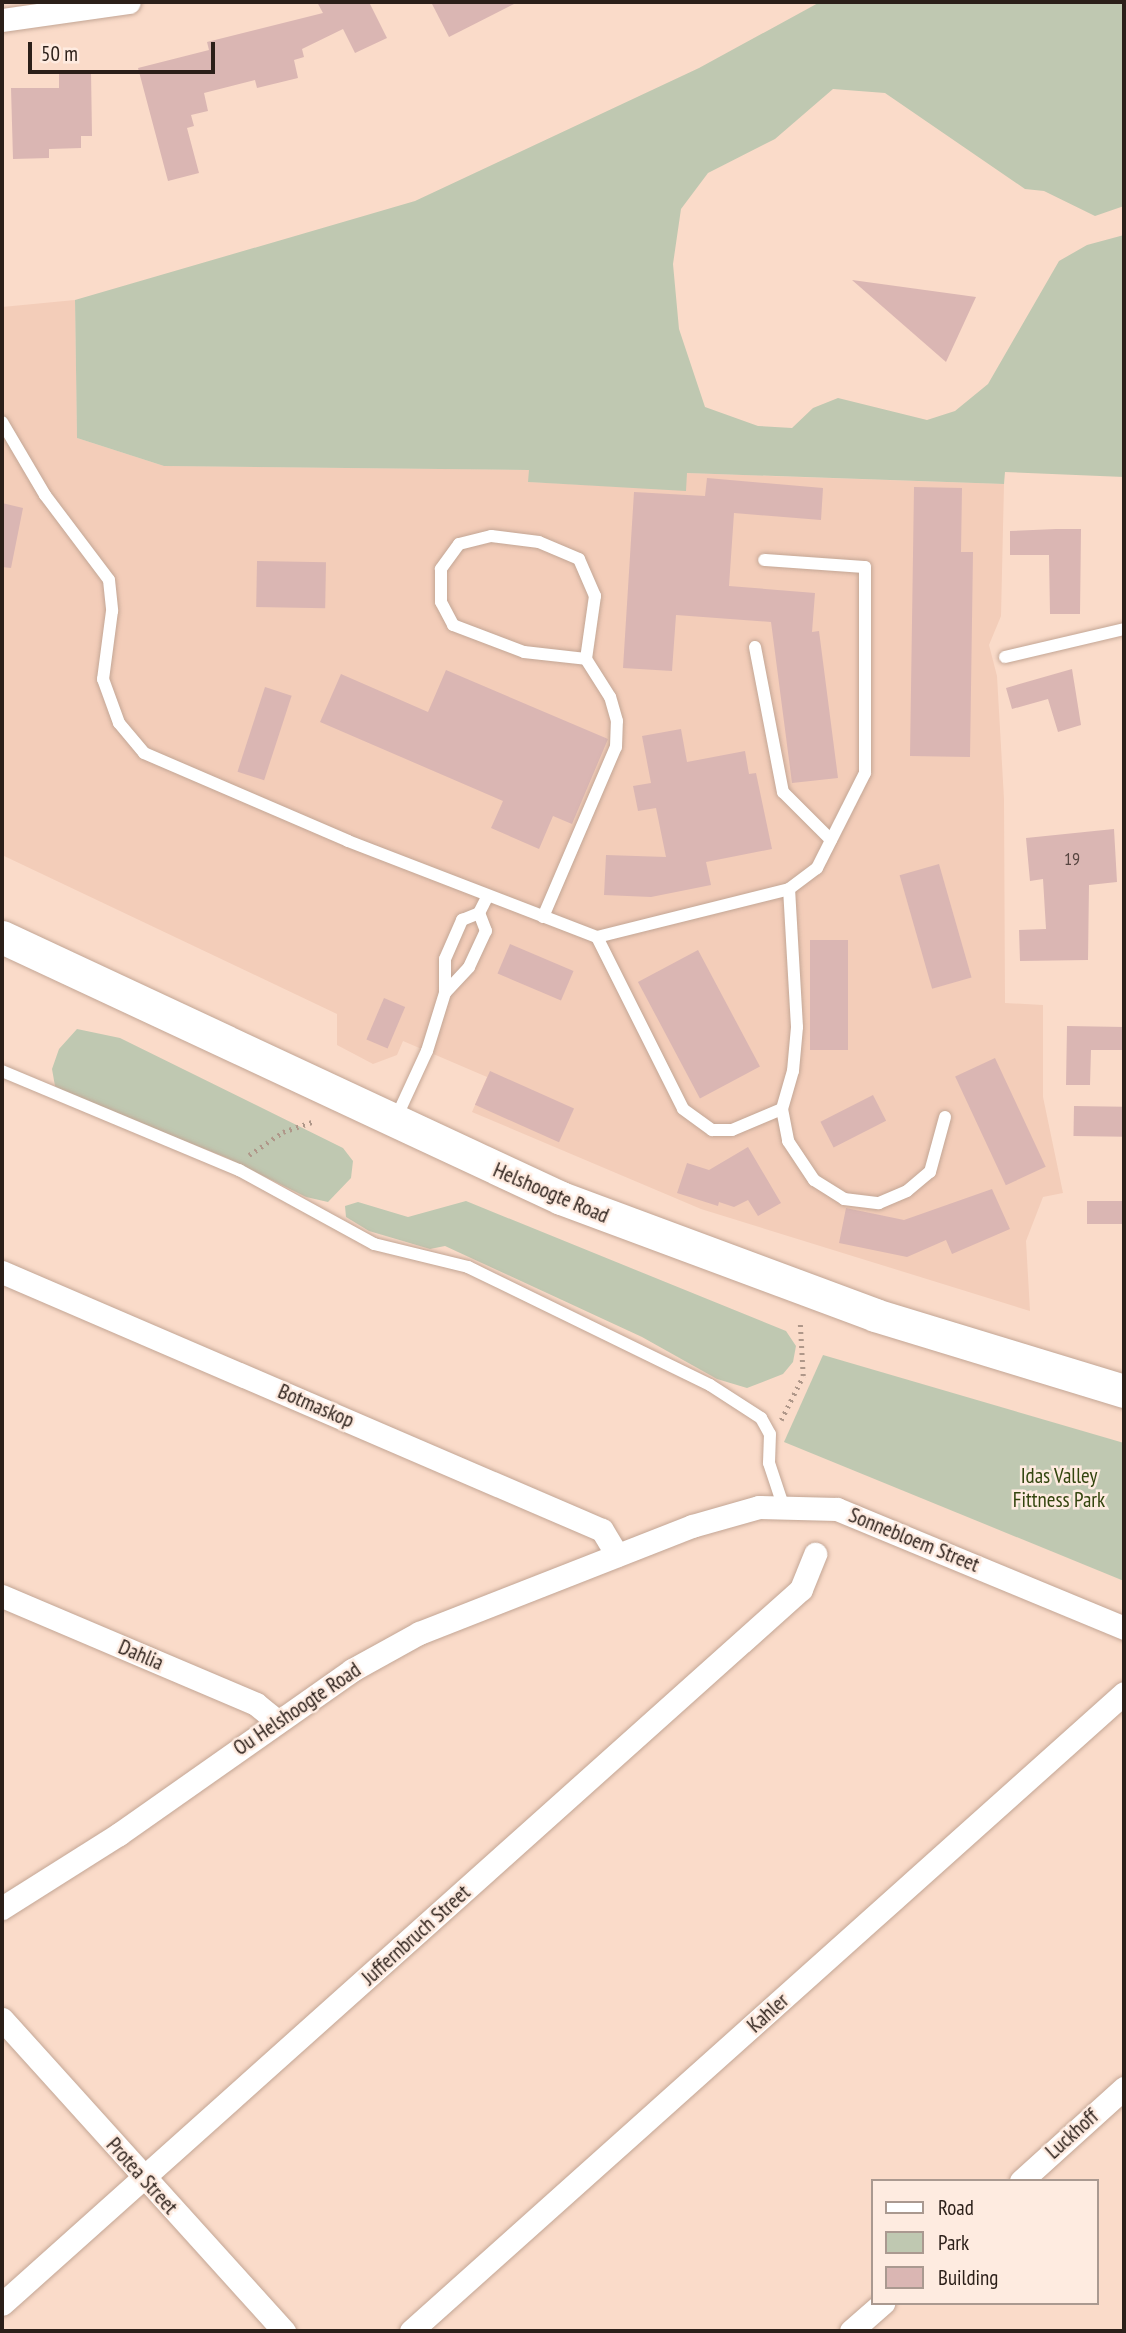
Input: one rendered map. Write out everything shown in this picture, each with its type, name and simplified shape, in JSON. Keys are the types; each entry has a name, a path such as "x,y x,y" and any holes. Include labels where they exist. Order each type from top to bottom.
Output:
{"main road":[{"name":"Helshoogte Road","path":"2,937 393,1124 716,1260 875,1315 1124,1391"}],"street":[{"path":"2,20 130,2"},
{"name":"Botmaskop","path":"2,1272 602,1530 617,1555"},
{"name":"Sonnebloem Street","path":"617,1555 692,1526 783,1505 837,1508 879,1523 1124,1628"},
{"name":"Ou Helshoogte Road","path":"2,1908 119,1834 277,1721 419,1633 617,1555"},
{"name":"Juffernbruch Street","path":"2,2304 801,1589 814,1555"},
{"name":"Dahlia","path":"2,1596 256,1704 277,1721"},
{"name":"Kahler","path":"411,2331 1124,1693"},
{"name":"Protea Street","path":"2,2019 284,2331"},
{"name":"Luckhoff","path":"1023,2179 1124,2088"},
{"path":"851,2331 881,2305"}],"lane":[{"path":"2,422 45,495 109,580 112,611 103,679 119,723 144,753 487,897 597,937 789,889 817,868 866,773 865,567 764,560"},
{"path":"543,917 617,747 617,721 610,697 586,659 595,596 579,559 539,542 491,536 459,544 441,569 442,602 453,625 524,652 586,659"},
{"path":"1004,657 1124,629"},
{"path":"755,647 783,792 831,840"},
{"path":"789,889 797,1027 782,1109 788,1141 814,1180 844,1199 879,1203 907,1191 930,1172 945,1117"},
{"path":"445,993 469,967 486,931 480,913 487,897"},
{"path":"393,1124 427,1051 445,993 445,958 462,920 480,913"},
{"path":"597,937 683,1109 712,1130 732,1130 782,1109"},
{"path":"2,1071 239,1170 374,1244 468,1266 697,1378 761,1418 770,1434 769,1463 783,1505"}],"path":[{"path":"239,1170 253,1150 315,1121"},
{"path":"770,1434 803,1376 800,1322"}],"shaded area":[{"path":"75,300 77,438 164,466 529,470 529,482 685,490 686,473 1004,484 1001,616 989,645 997,676 1004,799 1005,1003 1043,1005 1043,1097 1063,1193 1043,1197 1026,1241 1030,1311 701,1209 472,1112 487,1077 403,1041 397,1055 373,1064 337,1045 337,1014 2,855 2,307"}],"green space":[{"path":"820,2 1124,2 1124,206 1095,216 1044,191 1025,189 885,93 833,89 775,139 708,173 681,209 673,264 679,329 705,407 758,426 792,428 813,408 838,398 927,420 955,411 988,384 1059,261 1087,245 1124,235 1124,477 1005,472 1004,484 687,473 686,491 528,482 529,470 164,466 77,438 75,300 415,201 699,68"},
{"path":"77,1029 120,1038 343,1148 353,1161 351,1178 328,1202 306,1197 225,1157 67,1095 55,1086 52,1069 59,1049"},
{"path":"466,1201 786,1331 796,1346 793,1362 783,1374 747,1388 717,1379 642,1337 445,1246 430,1249 369,1231 346,1217 345,1206 358,1202 408,1217"},
{"name":"Idas Valley Fittness Park","path":"823,1355 1124,1443 1124,1581 784,1442"}],"building":[{"path":"317,2 369,2 387,38 355,53 343,29 302,49 304,57 294,60 298,78 257,88 255,80 204,93 208,111 191,115 194,126 187,128 199,173 168,181 138,68 209,50 207,42 323,13"},
{"path":"431,2 518,2 449,37"},
{"path":"91,71 92,136 81,136 81,148 49,149 49,158 13,159 11,88 59,88 59,72"},
{"path":"852,280 976,297 946,362"},
{"path":"707,478 823,488 821,520 734,513 729,586 815,593 812,632 819,631 838,778 792,783 771,622 676,615 672,671 623,668 634,492 705,496"},
{"path":"914,487 962,488 961,552 973,552 970,757 910,756"},
{"path":"2,503 23,508 11,568 2,567"},
{"path":"1081,529 1080,614 1050,614 1049,555 1010,555 1010,531"},
{"path":"257,561 326,562 325,608 256,607"},
{"path":"1072,669 1081,725 1058,732 1048,699 1012,709 1006,688"},
{"path":"446,670 608,739 572,824 553,816 539,849 491,828 503,801 320,722 341,674 428,712"},
{"path":"265,687 292,696 264,780 237,772"},
{"path":"681,729 687,762 745,751 749,774 756,773 772,849 706,862 711,885 651,897 604,895 606,855 666,857 656,808 638,811 633,786 651,783 642,736"},
{"path":"1114,829 1117,882 1089,885 1088,960 1020,961 1019,930 1046,929 1043,879 1030,881 1026,838"},
{"path":"939,864 972,977 932,989 900,875"},
{"path":"810,940 848,940 848,1050 810,1050"},
{"path":"510,944 574,971 561,1000 497,973"},
{"path":"698,950 760,1067 700,1098 638,982"},
{"path":"384,998 405,1007 388,1048 366,1039"},
{"path":"1067,1026 1124,1027 1124,1050 1091,1050 1090,1085 1066,1085"},
{"path":"995,1058 1046,1167 1006,1185 955,1077"},
{"path":"490,1071 574,1108 559,1142 475,1105"},
{"path":"873,1095 886,1121 834,1148 820,1122"},
{"path":"1074,1106 1124,1107 1123,1137 1073,1136"},
{"path":"748,1147 781,1203 758,1216 748,1200 734,1207 719,1202 718,1206 677,1193 687,1163 709,1170"},
{"path":"992,1189 1010,1229 952,1254 946,1240 907,1257 839,1243 846,1208 904,1220"},
{"path":"1087,1201 1124,1201 1124,1224 1087,1224"}]}
